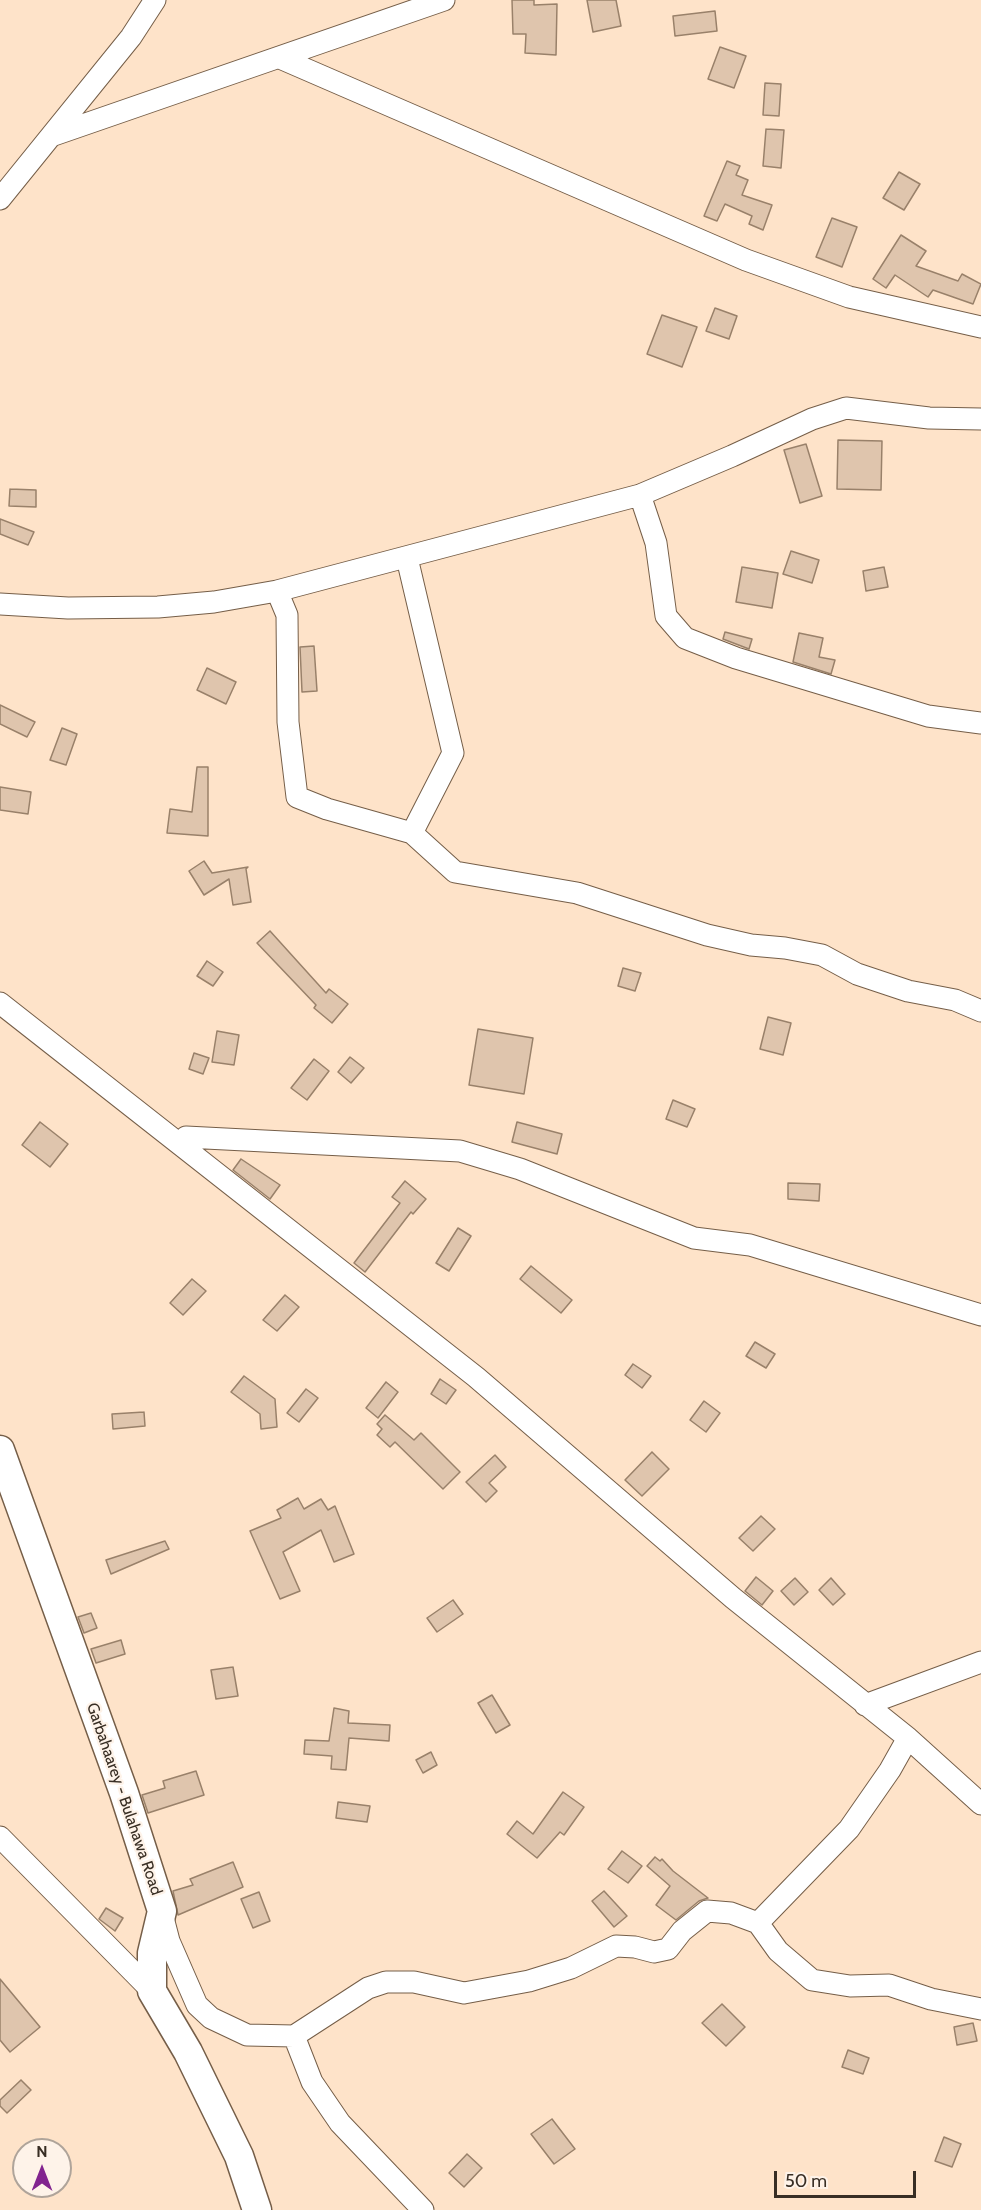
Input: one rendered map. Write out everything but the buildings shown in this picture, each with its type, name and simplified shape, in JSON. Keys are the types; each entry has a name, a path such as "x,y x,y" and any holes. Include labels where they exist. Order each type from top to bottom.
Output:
{"main road":[{"name":"Garbahaarey - Bulahawa Road","path":"0,1450 124,1793 162,1911 152,1953 152,1991"},
{"path":"152,1991 188,2052 239,2156 257,2210"}],"street":[{"path":"0,199 131,37 154,0"},
{"path":"51,136 444,0"},
{"path":"280,58 746,260 849,297 981,327"},
{"path":"0,604 68,608 158,607 214,602 276,591 640,495 812,419 846,408 929,418 981,419"},
{"path":"640,495 656,543 666,616 685,638 735,658 928,716 981,723"},
{"path":"407,558 453,753 412,834"},
{"path":"276,591 287,615 288,722 297,797 327,809 412,834 455,872 577,893 633,909 707,935 751,945 822,955 857,974 908,991 955,1000 981,1011"},
{"path":"0,1003 477,1377 733,1598 865,1706 908,1738 981,1804"},
{"path":"180,1144 186,1137 460,1151 520,1168 694,1238 750,1245 981,1315"},
{"path":"865,1706 981,1662"},
{"path":"758,1923 849,1829 890,1770 908,1738"},
{"path":"0,1836 152,1991"},
{"path":"162,1911 169,1941 197,2005 211,2018 247,2035 294,2036 368,1988 386,1982 414,1982 464,1993 530,1981 561,1971 615,1946 635,1947 654,1952 668,1948 682,1931 707,1911 731,1913 758,1923 778,1951 812,1980 850,1986 890,1985 931,1999 981,2009"},
{"path":"294,2036 312,2082 340,2123 423,2210"}]}
